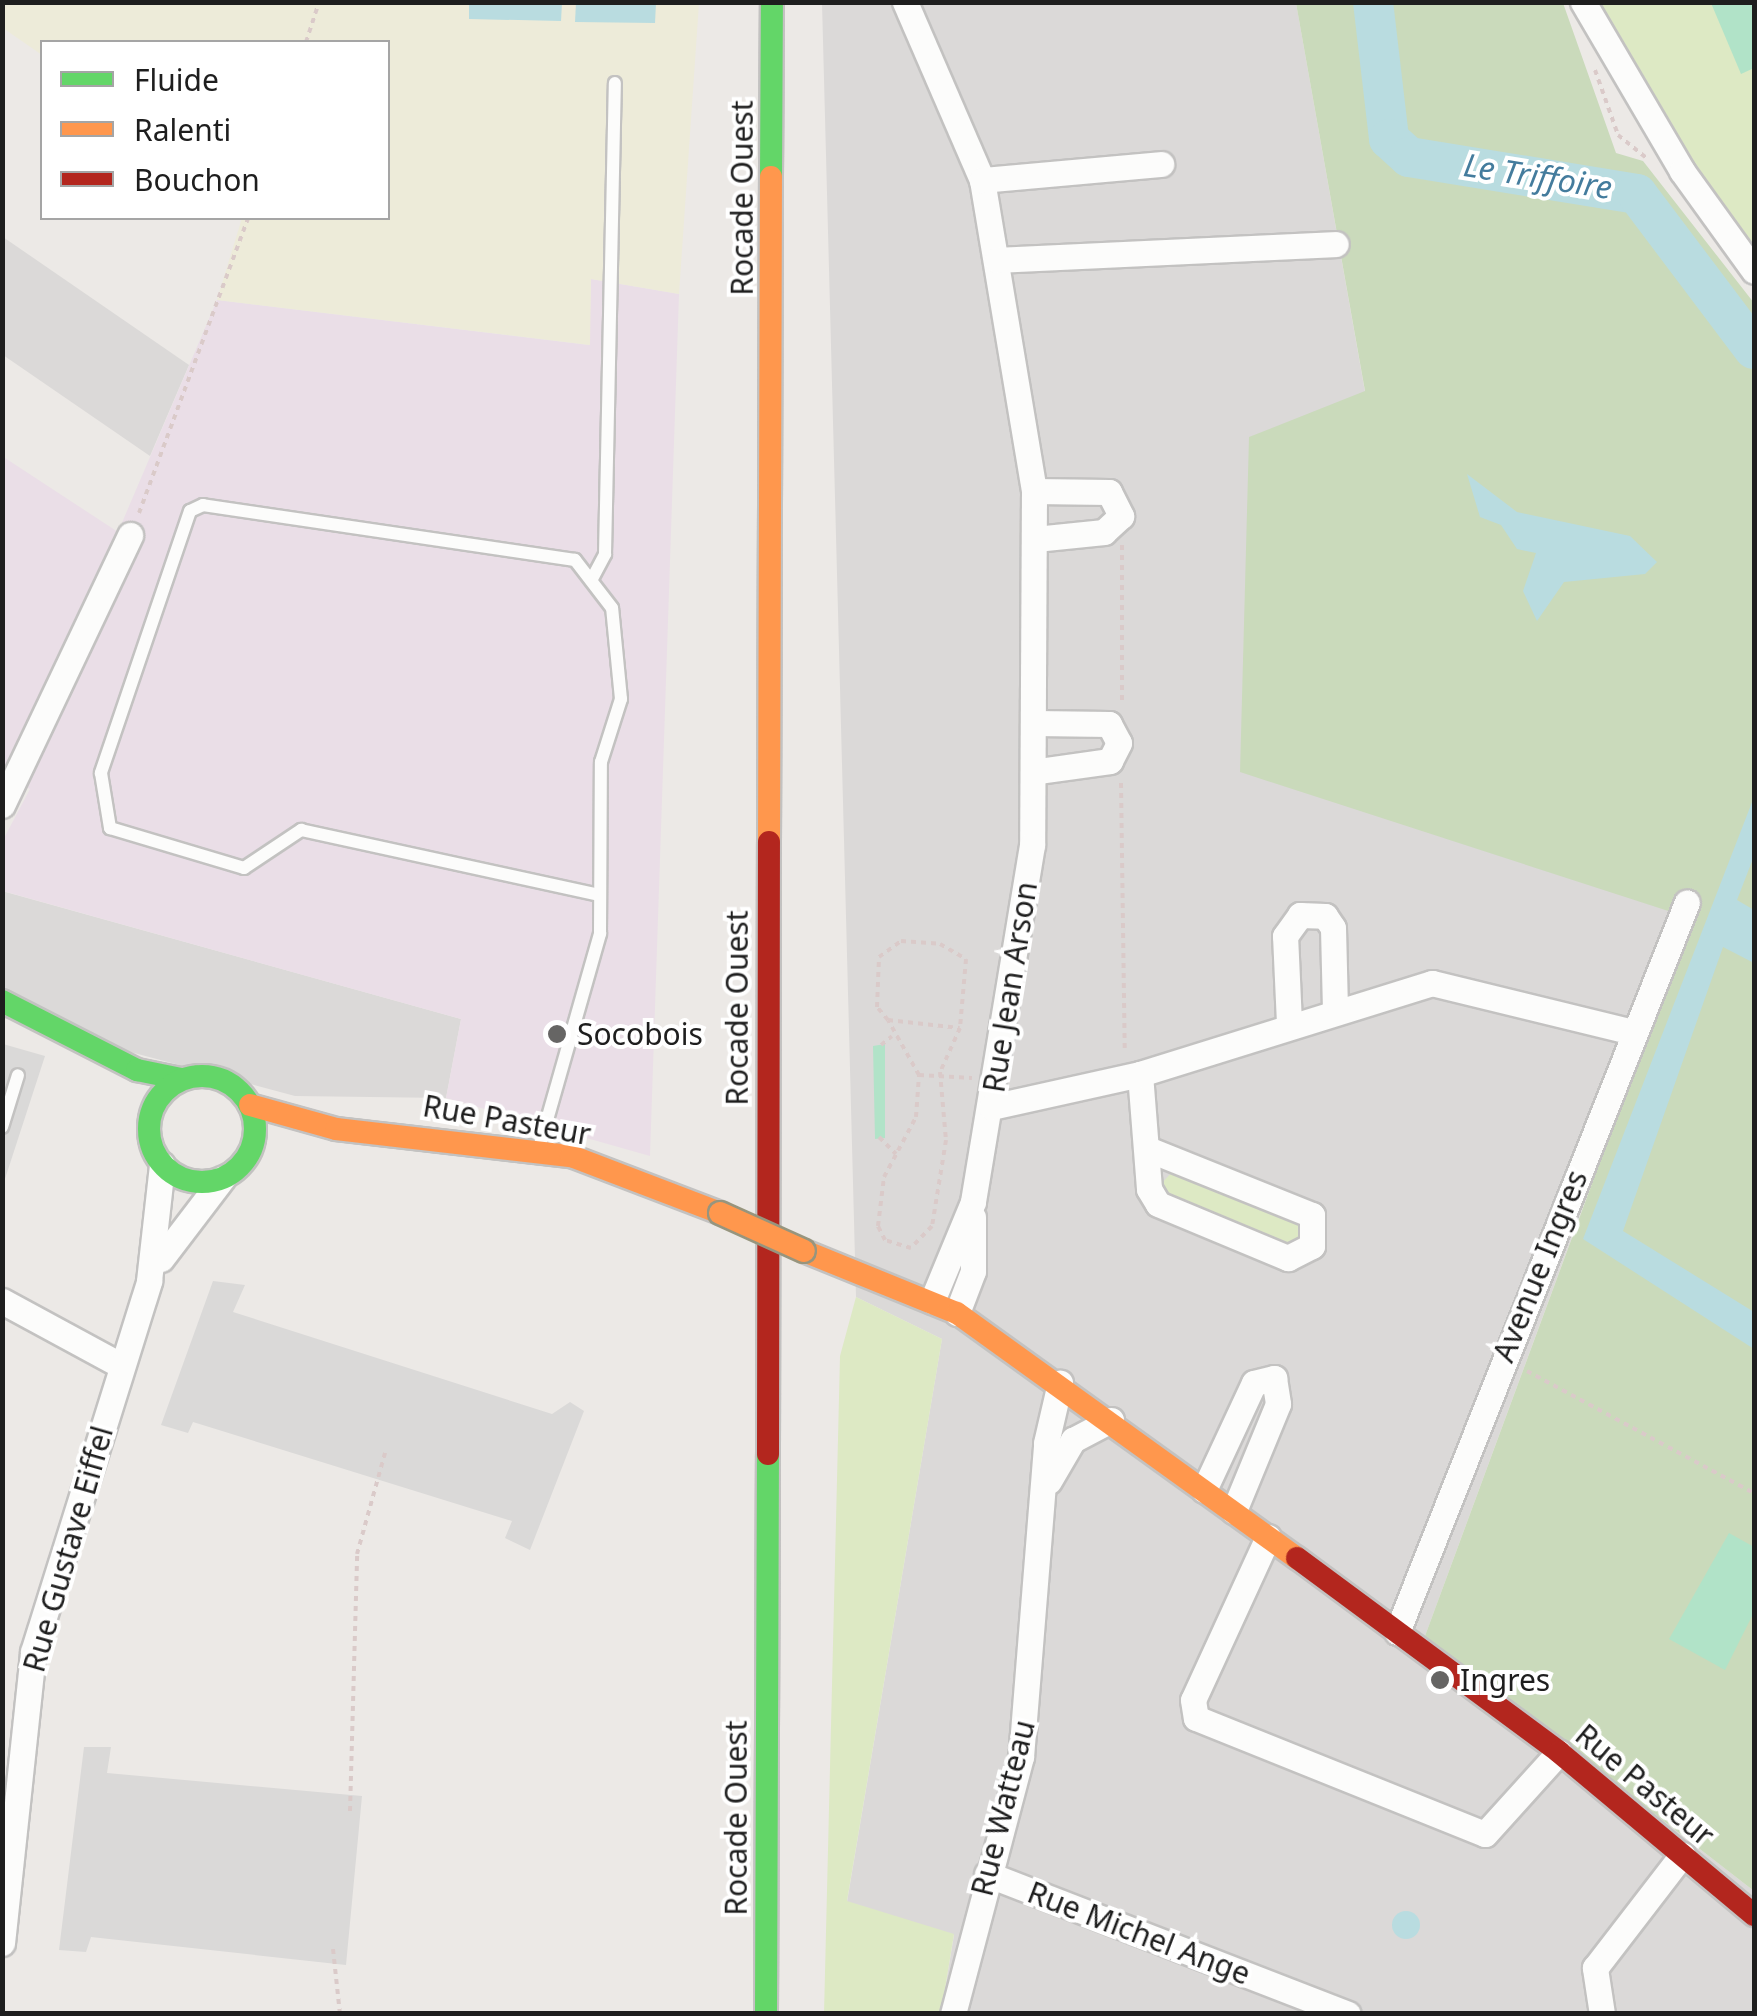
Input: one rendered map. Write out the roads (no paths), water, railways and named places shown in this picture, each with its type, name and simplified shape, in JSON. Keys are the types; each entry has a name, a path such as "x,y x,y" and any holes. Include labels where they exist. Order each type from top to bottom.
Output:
{"street":[{"name":"Rocade Ouest","path":"766,2014 772,2"},
{"name":"Rue Jean Arson","path":"905,2 982,180 1034,491 1038,771 991,1107 973,1202 974,1270 958,1314"},
{"path":"1583,2 1682,171 1754,271"},
{"path":"982,180 1161,164"},
{"path":"998,260 1336,244"},
{"path":"1034,491 1108,492 1120,516 1104,532 1035,539"},
{"path":"2,805 130,535"},
{"path":"1036,723 1108,724 1119,743 1110,761 1038,771"},
{"name":"Avenue Ingres","path":"1398,1632 1686,902"},
{"path":"1290,1024 1284,936 1300,916 1325,916 1334,928 1336,1008"},
{"path":"991,1107 1133,1076 1336,1008 1432,983 1471,986 1633,1032"},
{"path":"2,1001 82,1043 181,1079 228,1082 250,1106 256,1136 232,1171 190,1181 162,1164 149,1122 82,1043"},
{"path":"1133,1076 1158,1204 1288,1258 1312,1246 1312,1216 1148,1149"},
{"path":"149,1122 181,1079"},
{"name":"Rue Pasteur","path":"250,1106 336,1129 538,1150 720,1213 804,1252 958,1314 1111,1420 1559,1752 1754,1916"},
{"name":"Rue Pasteur","path":"232,1171 285,1143 336,1129"},
{"name":"Rue Gustave Eiffel","path":"149,1281 162,1164"},
{"name":"Rue Gustave Eiffel","path":"2,1943 33,1652 149,1281 181,1222 232,1171"},
{"name":"Rue Jean Arson","path":"932,1301 973,1202"},
{"path":"2,1301 122,1366"},
{"path":"1204,1490 1254,1384 1274,1378 1278,1404 1234,1512"},
{"name":"Rue Watteau","path":"953,2014 1020,1757 1049,1481 1046,1443 1060,1383"},
{"name":"Rue Watteau","path":"1049,1481 1074,1440 1111,1420"},
{"path":"1268,1537 1193,1700 1213,1730 1485,1834 1559,1752"},
{"path":"1602,2014 1595,1968 1682,1855"},
{"name":"Rue Michel Ange","path":"987,1874 1348,2014"}],"lane":[{"path":"593,578 605,554 615,83"},
{"path":"538,1150 600,934 601,762 622,700 612,608 593,578 574,560 202,505 190,511 142,636 100,773 110,828 244,868 301,830 600,895"},
{"path":"2,1126 18,1075"}],"water":[{"path":"469,3 562,3 561,21 469,19"},
{"path":"576,3 656,3 655,23 575,22"},
{"path":"1467,474 1517,512 1630,536 1657,562 1645,574 1564,582 1537,621 1523,591 1536,553 1517,549 1501,525 1480,517"},
{"path":"1754,797 1754,856 1737,900 1754,910 1754,963 1723,947 1623,1231 1754,1312 1754,1349 1583,1239"},
{"path":"1406,1911 1416,1915 1420,1925 1416,1935 1406,1939 1396,1935 1392,1925 1396,1915"}],"waterway":[{"name":"Le Triffoire","path":"1373,2 1389,139 1409,157 1637,194 1754,349"}],"place":[{"name":"Socobois","path":"557,1034"},
{"name":"Ingres","path":"1440,1680"}]}
